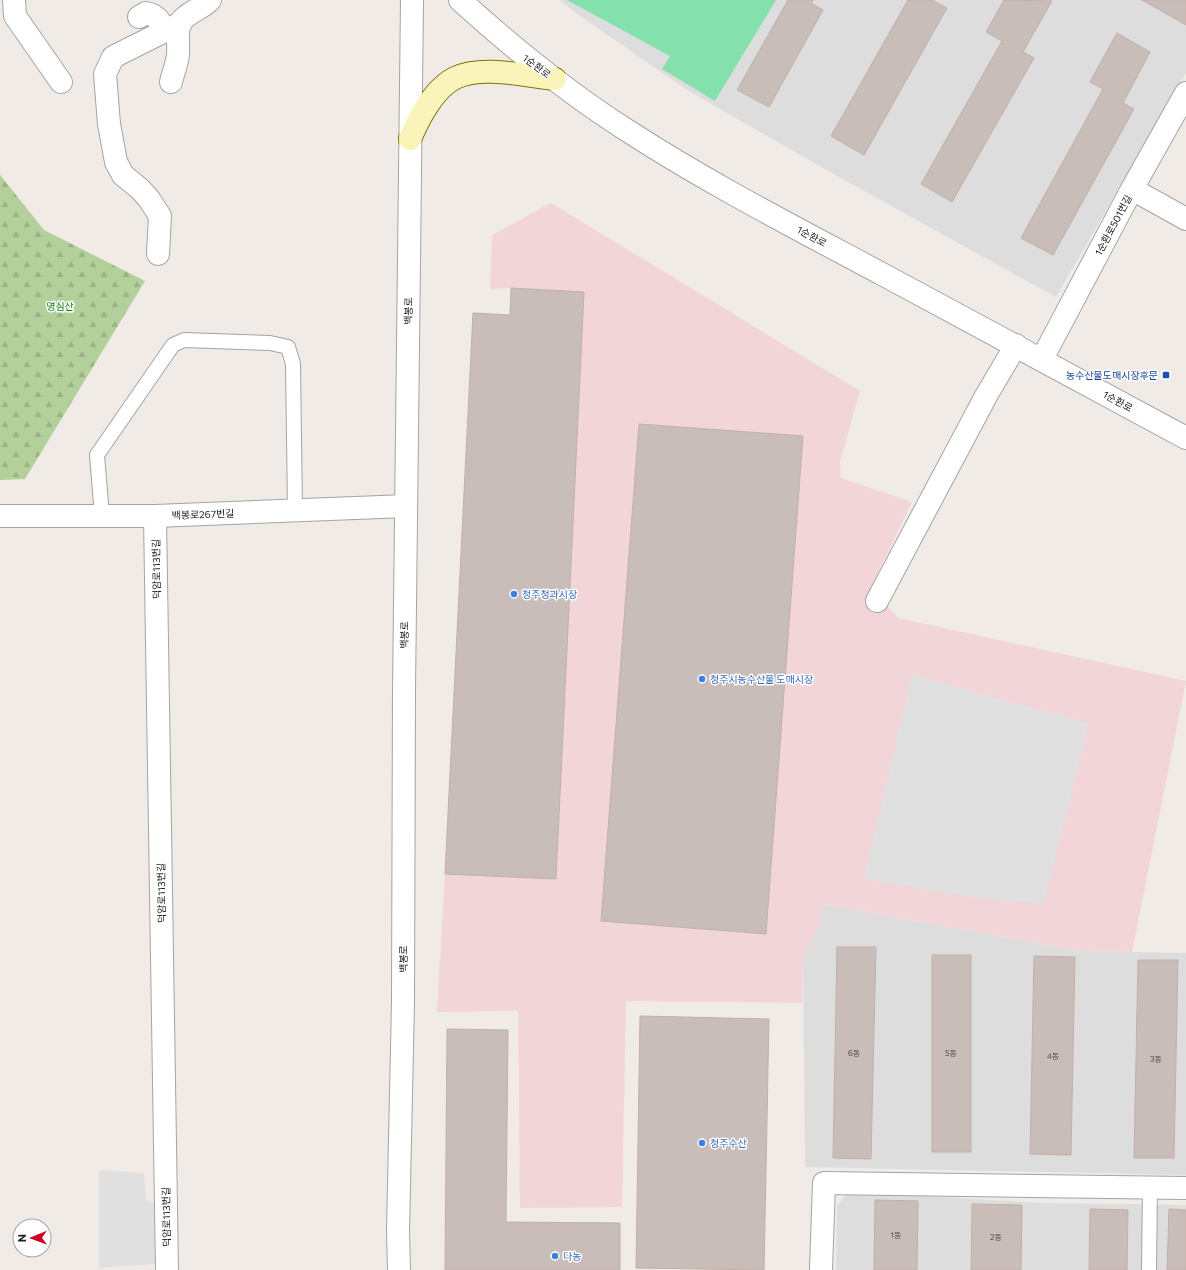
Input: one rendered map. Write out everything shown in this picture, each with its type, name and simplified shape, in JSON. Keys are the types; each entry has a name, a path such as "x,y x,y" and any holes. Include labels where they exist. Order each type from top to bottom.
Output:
{"main road":[{"path":"410,139 416,124 427,106 438,92 454,78 490,71 555,80"}],"street":[{"path":"14,0 15,16 61,82"},
{"path":"158,254 160,216 149,199 123,174 116,162 110,124 105,74 113,57 172,27 210,0"},
{"name":"백봉로","path":"399,1270 398,1231 403,1002 404,708 412,0"},
{"name":"1순환로","path":"460,0 518,51 555,80 628,131 734,195 1016,345 1186,438"},
{"path":"139,17 146,13 152,14 179,30 178,56 170,82"},
{"name":"1순환로501번길","path":"1042,359 1132,189 1186,93"},
{"path":"1132,189 1186,219"},
{"path":"877,601 986,396 1016,345"},
{"name":"백봉로267번길","path":"0,516 155,516 406,506"},
{"name":"덕암로113번길","path":"155,516 167,1270"},
{"path":"821,1270 824,1183 1186,1188"}],"lane":[{"path":"102,516 97,455 173,345 184,340 270,343 288,347 293,364 295,510"},
{"path":"1149,1270 1150,1187"}],"shaded area":[{"path":"559,0 1186,0 1186,73 1056,297 837,176 687,90"},
{"path":"551,203 860,391 840,462 841,478 912,502 871,587 898,618 1186,681 1132,952 1080,951 823,904 819,925 803,957 802,1003 626,1001 622,1207 520,1208 518,1011 437,1012 445,874 556,879 584,292 511,288 490,289 492,235","holes":["639,424 765,934 601,921"]},
{"path":"912,675 1089,723 1043,904 977,898 864,879"},
{"path":"823,904 1080,951 1186,953 1186,1175 805,1167 803,957"},
{"path":"99,1170 144,1173 146,1200 157,1203 155,1264 99,1268"},
{"path":"848,1192 1045,1203 1186,1205 1186,1270 836,1270 837,1206"}],"green space":[{"path":"567,0 776,0 715,101 662,69 670,56"},
{"name":"명심산","path":"0,175 44,230 145,281 25,479 0,480"}],"building":[{"path":"788,0 813,0 811,3 823,10 769,107 737,90"},
{"path":"908,0 932,0 947,8 864,155 831,136"},
{"path":"1004,0 1052,1 1023,52 1034,58 952,202 921,184 1002,41 986,32"},
{"path":"1142,0 1186,0 1186,25"},
{"path":"1117,33 1150,52 1123,103 1134,109 1053,255 1021,238 1103,89 1090,82"},
{"name":"청주청과시장","path":"511,288 584,292 556,879 445,874 473,313 510,315"},
{"name":"청주시농수산물 도매시장","path":"639,424 803,436 766,934 601,921"},
{"path":"837,947 876,947 871,1159 833,1158"},
{"path":"932,955 971,955 971,1152 932,1152"},
{"path":"1034,956 1075,957 1071,1155 1030,1154"},
{"path":"1138,960 1178,960 1174,1158 1134,1158"},
{"name":"청주수산","path":"640,1016 769,1019 764,1270 636,1268"},
{"path":"447,1029 508,1030 506,1222 620,1223 620,1270 445,1270"},
{"path":"875,1200 918,1201 917,1270 874,1270"},
{"path":"972,1204 1022,1205 1021,1270 971,1270"},
{"path":"1090,1209 1128,1210 1127,1270 1089,1270"},
{"path":"1169,1209 1186,1210 1186,1270 1167,1270"}],"place":[{"name":"농수산물도매시장후문","path":"1166,375"},
{"name":"청주청과시장","path":"514,594"},
{"name":"청주시농수산물 도매시장","path":"702,679"},
{"name":"청주수산","path":"702,1143"},
{"name":"다농","path":"555,1256"}]}
